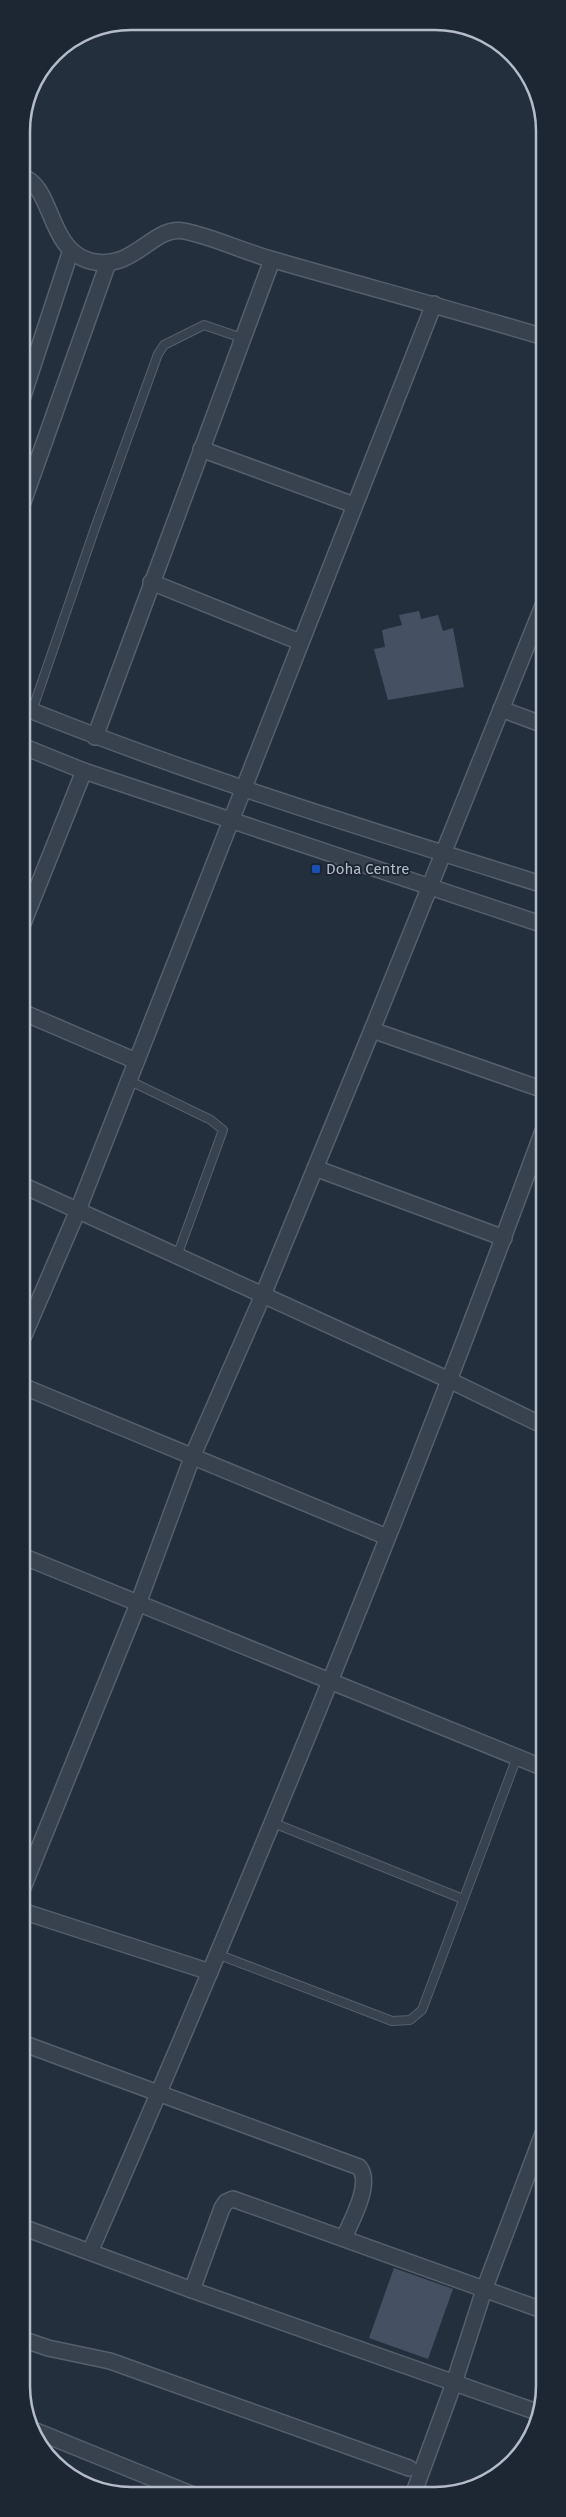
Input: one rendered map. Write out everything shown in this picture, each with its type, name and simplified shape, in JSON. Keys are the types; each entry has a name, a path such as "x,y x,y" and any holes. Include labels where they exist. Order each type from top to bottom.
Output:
{"street":[{"path":"30,181 35,184 42,195 58,233 71,250 89,260 108,263 140,251 164,233 175,230 183,231 272,260 434,304 536,335"},
{"path":"30,375 71,250"},
{"path":"95,737 272,260"},
{"path":"30,482 108,263"},
{"path":"30,1321 78,1210 434,304"},
{"path":"201,450 354,505"},
{"path":"151,582 300,642"},
{"path":"30,1870 138,1604 193,1455 263,1295 536,623"},
{"path":"501,709 536,721"},
{"path":"30,710 95,737 242,789 536,882"},
{"path":"30,749 84,771 230,821 536,922"},
{"path":"30,906 84,771"},
{"path":"30,1015 136,1061"},
{"path":"372,1030 536,1087"},
{"path":"90,2252 210,1972 387,1537 450,1380 536,1150"},
{"path":"315,1168 504,1238"},
{"path":"30,1189 450,1380 536,1422"},
{"path":"30,1389 193,1455 387,1537"},
{"path":"30,1559 536,1765"},
{"path":"30,1914 210,1972"},
{"path":"30,2046 359,2167 365,2178 364,2188 344,2238"},
{"path":"416,2487 454,2383 484,2290 536,2152"},
{"path":"192,2290 222,2208 226,2202 233,2199 536,2308"},
{"path":"30,2230 192,2290 533,2411"},
{"path":"30,2342 48,2348 110,2361 409,2468"},
{"path":"41,2433 174,2487"}],"lane":[{"path":"30,701 158,354 164,345 204,325 242,338"},
{"path":"128,1080 211,1120 223,1130 177,1256"},
{"path":"217,1954 392,2021 410,2020 422,2010 517,1757"},
{"path":"271,1822 463,1899"}],"building":[{"path":"419,611 421,619 438,615 443,631 453,628 464,687 388,700 374,649 385,647 382,630 402,625 399,615"},
{"path":"394,2268 453,2289 428,2359 369,2338"}],"place":[{"name":"Doha Centre","path":"316,869"}]}
